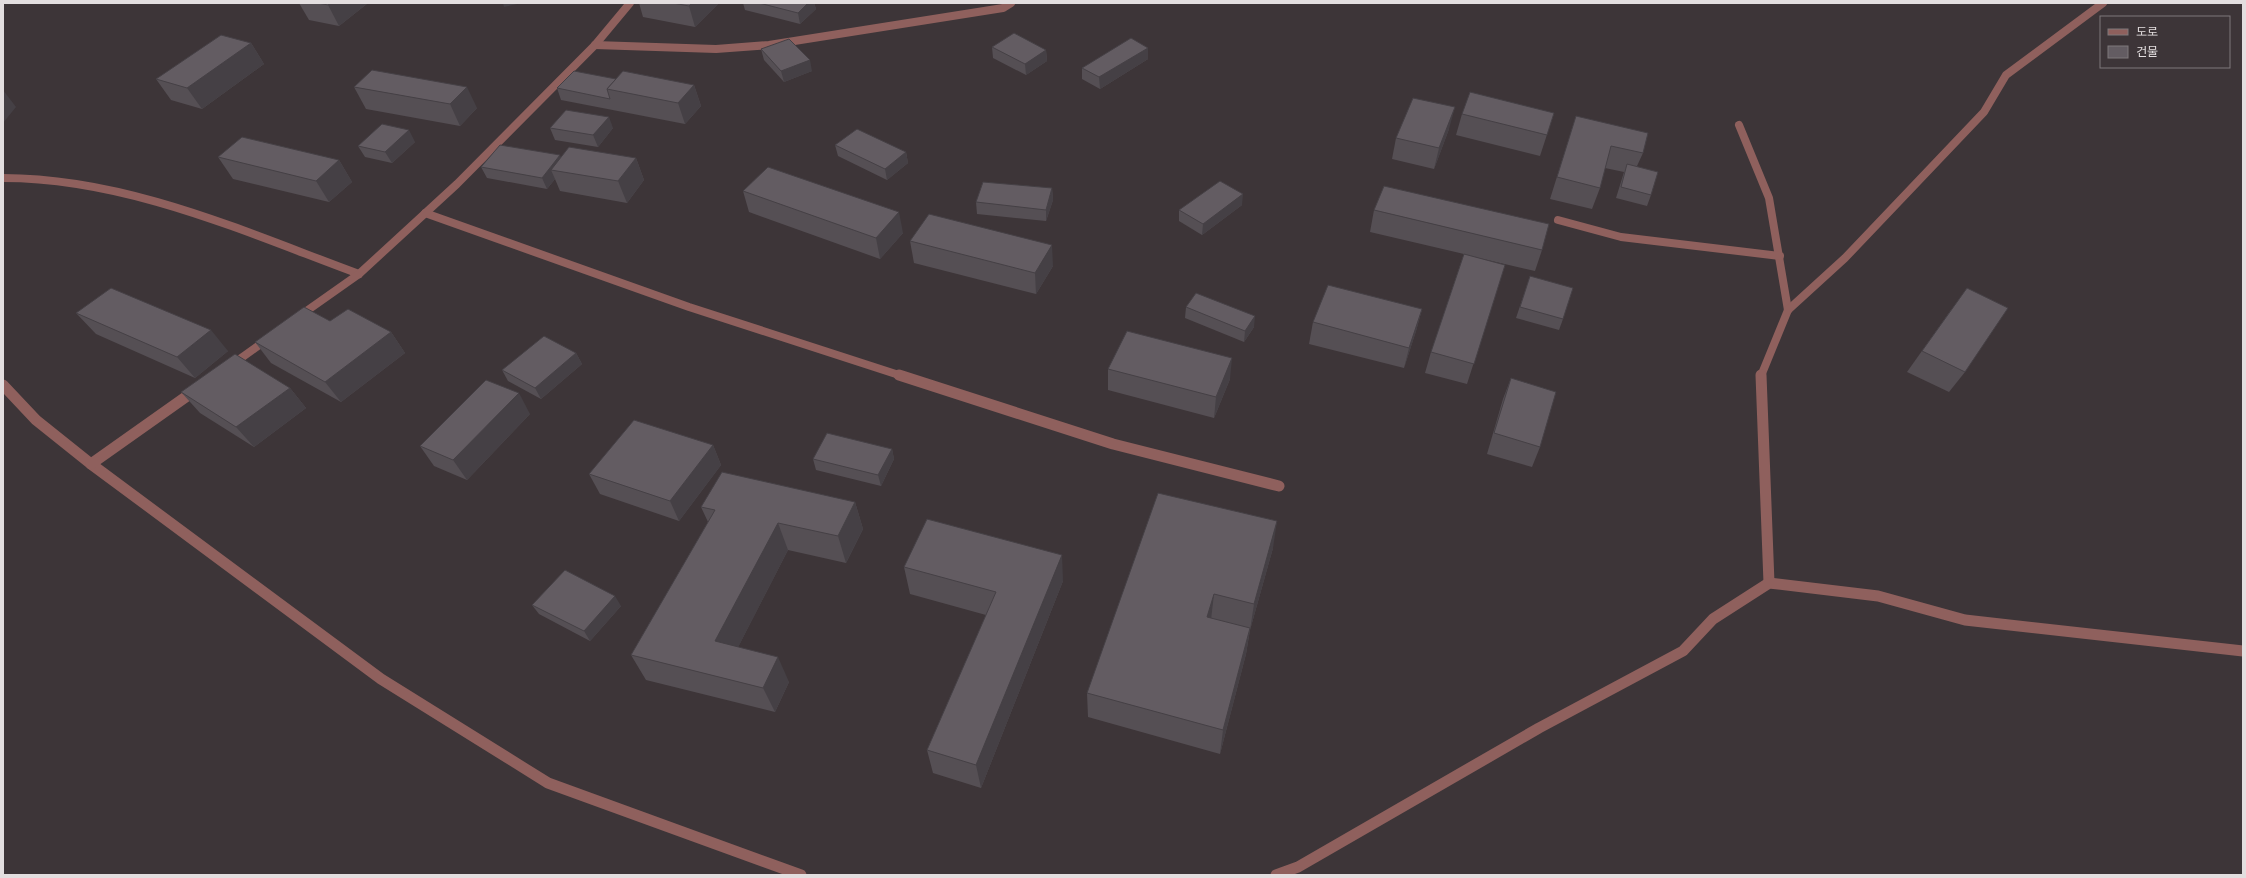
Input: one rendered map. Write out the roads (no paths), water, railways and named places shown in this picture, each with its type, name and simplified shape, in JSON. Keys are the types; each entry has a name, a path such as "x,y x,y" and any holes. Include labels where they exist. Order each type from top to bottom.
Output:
{"street":[{"path":"289,324 359,274 425,213 595,44 630,3"},
{"path":"595,44 716,49 769,45 1003,8 1010,3"},
{"path":"1769,583 1761,376 1788,310 1845,258 1984,112 2006,75 2103,3"},
{"path":"1739,125 1769,198 1788,310"},
{"path":"3,178 48,179 107,190 180,210 359,274"},
{"path":"425,213 689,307 1113,444 1279,486"},
{"path":"1558,220 1621,236 1780,256"},
{"path":"225,369 276,333"},
{"path":"91,464 206,383"},
{"path":"3,385 36,420 91,464 381,679 548,784 801,875"},
{"path":"1276,875 1298,867 1539,728 1683,651 1712,619 1769,583 1878,596 1965,620 2243,651"}]}
